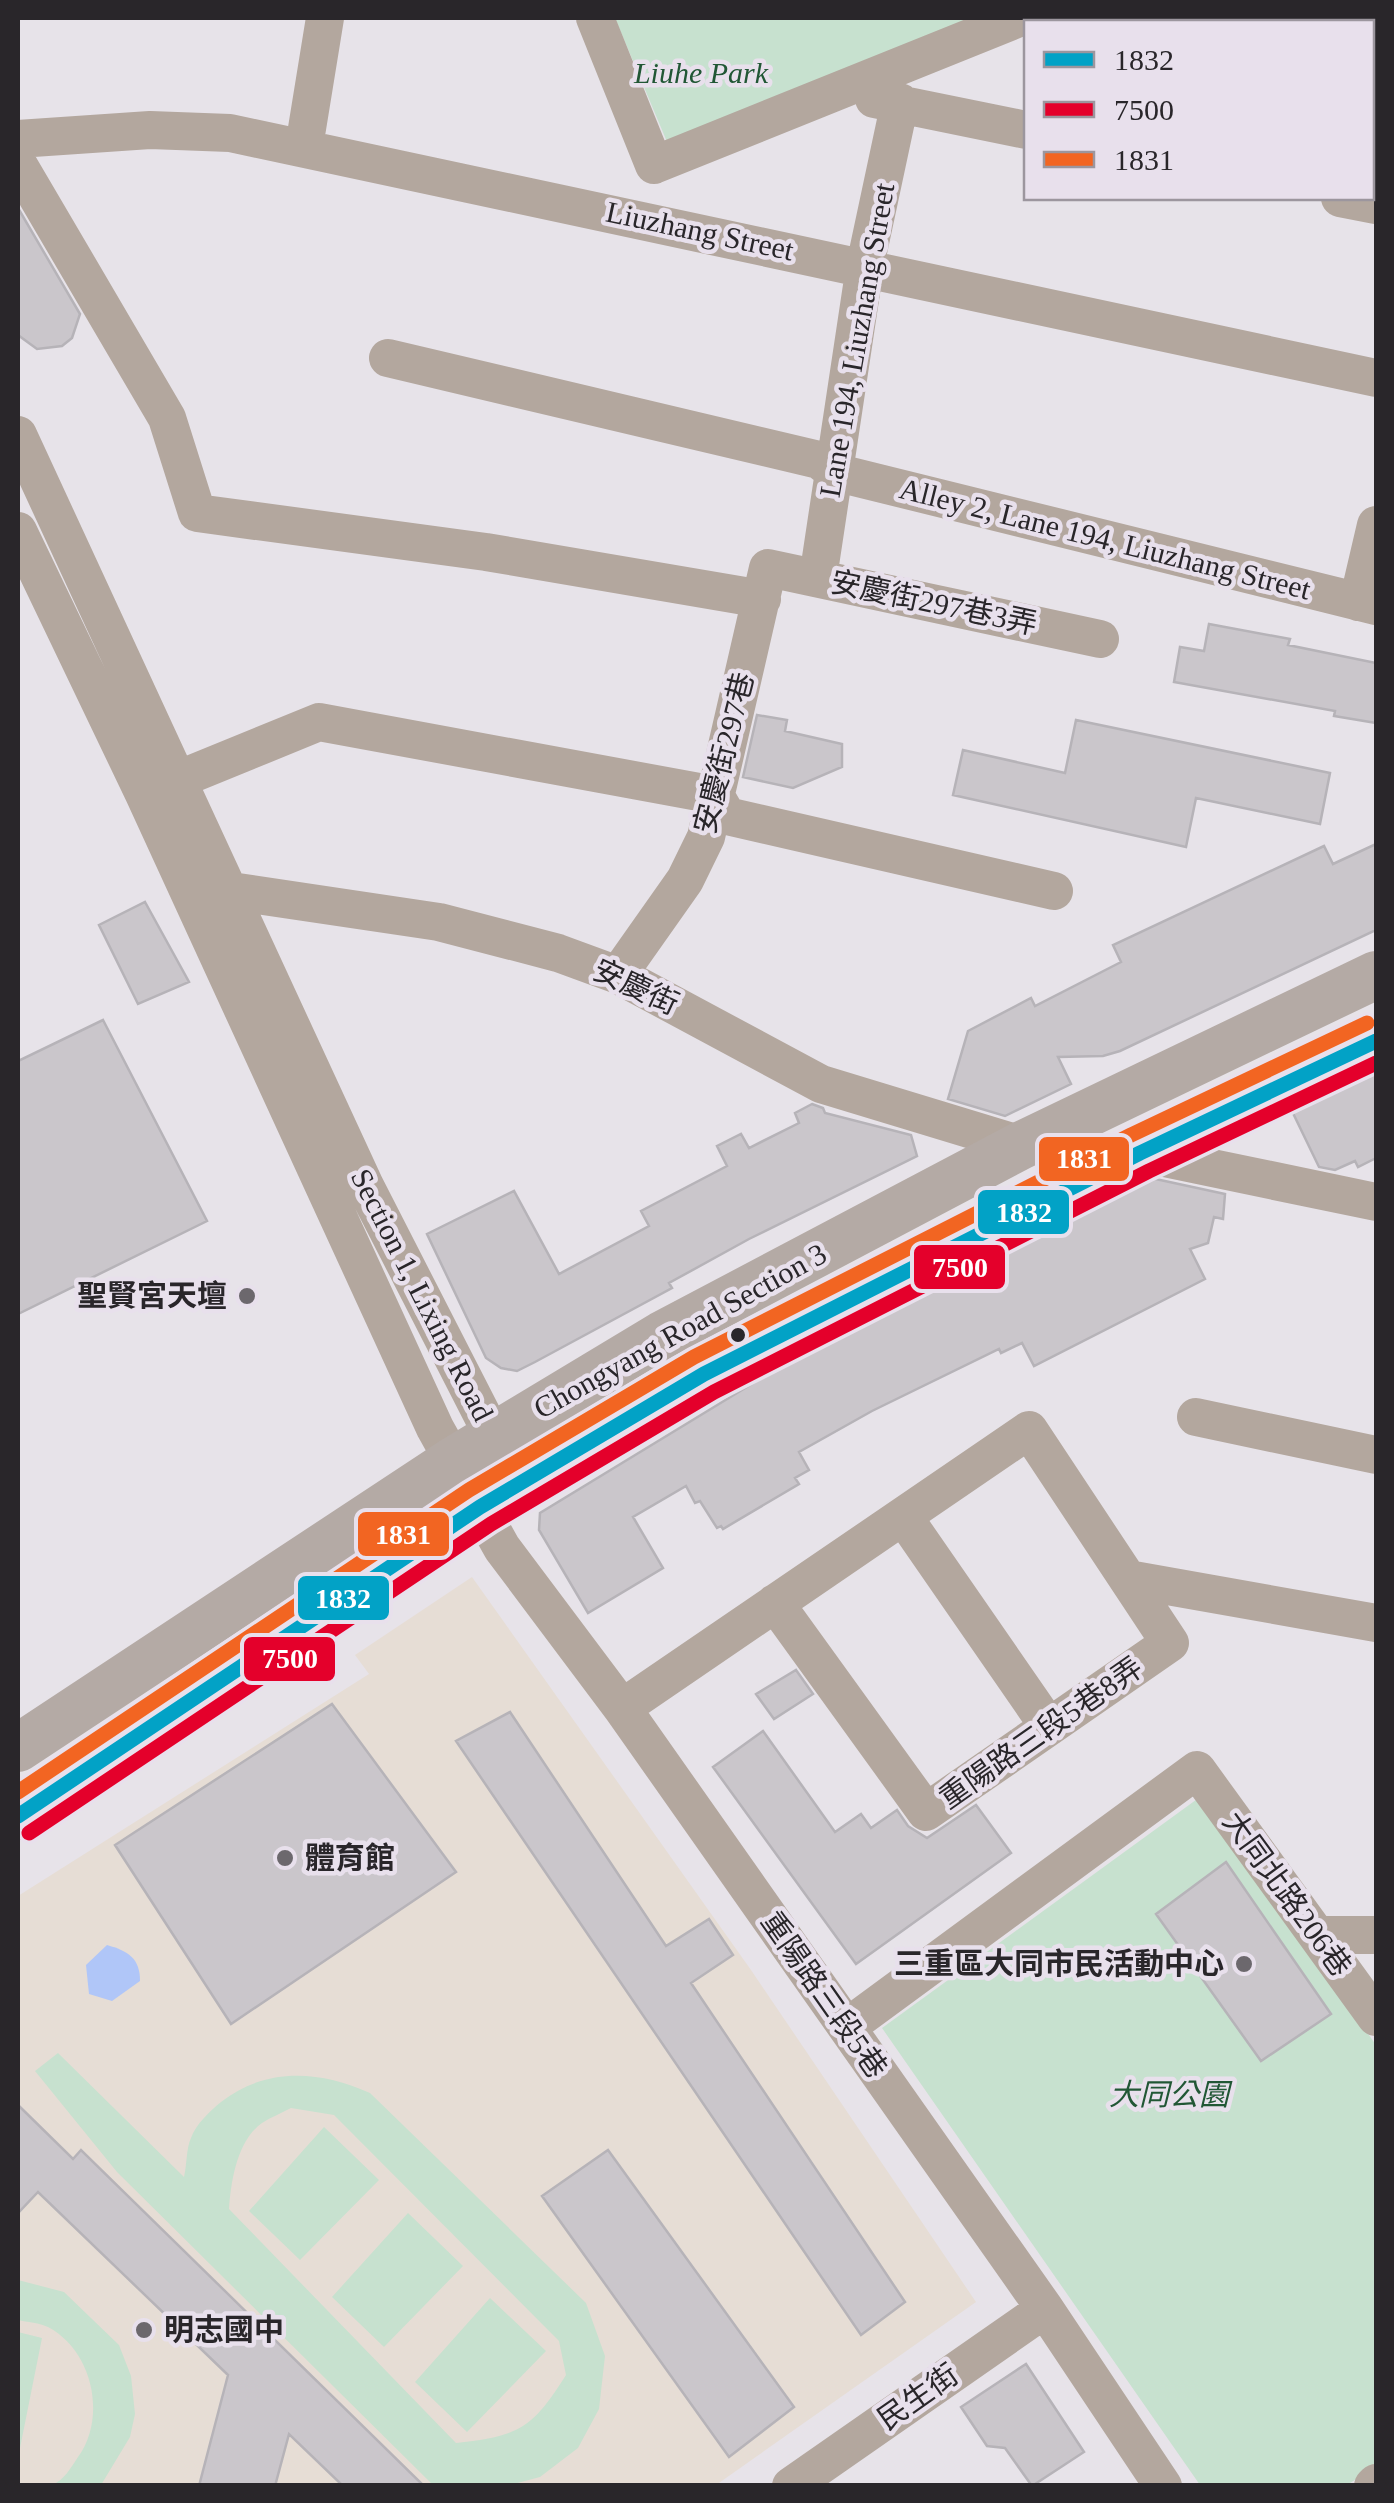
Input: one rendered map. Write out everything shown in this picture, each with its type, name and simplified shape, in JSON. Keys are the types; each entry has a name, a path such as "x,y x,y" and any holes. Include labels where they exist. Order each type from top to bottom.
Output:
{"main road":[{"name":"Chongyang Road Section 3","path":"18,1748 453,1460 662,1335 1022,1145 1376,975"},
{"name":"Chongyang Road Section 3","path":"18,1816 480,1507 704,1374 1140,1153 1376,1041"}],"street":[{"path":"304,147 324,18"},
{"path":"595,18 654,165 1019,18"},
{"path":"832,94 900,102 1024,130"},
{"name":"Lane 194, Liuzhang Street","path":"818,578 864,266 900,102"},
{"name":"Liuzhang Street","path":"18,138 150,130 230,132 1376,378"},
{"name":"安慶街297巷3弄","path":"18,164 166,418 197,513 486,552 765,583 818,578 1100,640"},
{"path":"1349,200 1376,206"},
{"name":"Alley 2, Lane 194, Liuzhang Street","path":"388,358 819,460 834,472 1367,604"},
{"name":"Section 1, Lixing Road","path":"18,435 365,1186 493,1436 480,1507"},
{"path":"1367,604 1376,524"},
{"name":"Section 1, Lixing Road","path":"18,531 32,602 144,794 435,1428 480,1507"},
{"name":"安慶街297巷","path":"618,975 685,880 706,837 765,583"},
{"path":"144,794 320,722 715,796 726,816 1054,891"},
{"name":"安慶街","path":"231,892 439,922 558,953 618,975 820,1084 1022,1145"},
{"path":"1140,1153 1376,1202"},
{"path":"1196,1417 1376,1455"},
{"path":"622,1708 1028,1430 1128,1580 1376,1624"},
{"name":"重陽路三段5巷","path":"480,1507 502,1548 622,1708 1045,2309 1163,2486"},
{"path":"903,1516 1049,1727"},
{"name":"重陽路三段5巷8弄","path":"775,1603 926,1812 1170,1644 1128,1580"},
{"name":"大同北路206巷","path":"846,2027 1197,1770 1376,2017"},
{"path":"1317,1935 1376,1935"},
{"name":"民生街","path":"791,2486 1045,2309"}],"shaded area":[{"path":"472,1577 751,1970 976,2302 716,2485 18,2486 18,1896 369,1674 355,1655"}],"green space":[{"name":"Liuhe Park","path":"615,18 977,18 670,149"},
{"name":"大同公園","path":"1200,1797 1376,2045 1376,2466 1347,2485 1200,2485 882,2028"},
{"path":"58,2053 184,2177 189,2142 196,2128 238,2091 274,2078 293,2076 332,2080 370,2093 586,2303 605,2356 599,2409 578,2448 540,2477 510,2485 433,2485 117,2172 35,2071","holes":["291,2108 334,2115 559,2341 566,2375 543,2407 522,2427 495,2437 456,2443 229,2209 241,2151 253,2131"]},
{"path":"324,2127 379,2180 300,2260 249,2211"},
{"path":"408,2213 463,2266 384,2347 332,2297"},
{"path":"18,2280 64,2292 119,2345 131,2376 135,2414 130,2437 101,2485 52,2485 66,2474 87,2441 92,2423 91,2386 76,2352 63,2338 45,2326 18,2320"},
{"path":"490,2298 546,2351 467,2432 415,2382"},
{"path":"18,2332 42,2338 18,2458"}],"water":[{"path":"107,1945 131,1957 138,1967 140,1981 112,2001 89,1994 86,1965"}],"building":[{"path":"18,208 80,314 72,338 62,346 37,349 18,335"},
{"path":"1209,624 1290,639 1288,645 1376,663 1376,723 1334,716 1335,711 1174,682 1180,647 1204,651"},
{"path":"757,715 787,720 785,731 842,744 842,767 793,788 743,777"},
{"path":"1076,720 1330,773 1320,824 1196,798 1186,847 953,795 963,750 1065,773"},
{"path":"1376,844 1376,930 1120,1051 1103,1056 1058,1057 1071,1084 1005,1116 948,1099 968,1031 1031,998 1035,1006 1121,962 1113,945 1324,846 1333,864"},
{"path":"145,902 189,982 138,1004 99,925"},
{"path":"103,1020 207,1221 18,1314 18,1061"},
{"path":"1376,1071 1376,1158 1358,1167 1355,1161 1335,1170 1319,1167 1292,1111"},
{"path":"812,1104 825,1113 911,1135 917,1156 749,1239 669,1283 672,1288 517,1371 501,1368 486,1358 427,1234 514,1191 559,1274 649,1226 641,1211 727,1166 717,1146 741,1134 749,1148 799,1123 795,1113"},
{"path":"1151,1178 1225,1194 1223,1219 1214,1217 1208,1243 1190,1249 1205,1279 1034,1366 1022,1343 1001,1353 999,1349 872,1411 799,1452 809,1470 795,1478 799,1484 723,1529 717,1528 700,1501 695,1503 686,1486 633,1517 663,1568 588,1613 539,1530 540,1513 827,1342"},
{"path":"796,1670 813,1694 774,1719 756,1694"},
{"name":"體育館","path":"332,1704 456,1872 231,2024 115,1845"},
{"path":"510,1712 666,1946 709,1919 733,1955 691,1983 905,2302 861,2335 456,1741"},
{"path":"763,1731 835,1832 861,1814 871,1828 897,1810 908,1826 927,1838 976,1805 1011,1853 856,1964 713,1767"},
{"name":"三重區大同市民活動中心","path":"1226,1862 1331,2014 1261,2061 1156,1914"},
{"path":"18,2105 73,2159 81,2150 424,2486 343,2486 289,2434 275,2486 199,2486 228,2375 38,2192 18,2213"},
{"path":"608,2150 794,2407 729,2457 542,2196"},
{"path":"1026,2364 1084,2452 1032,2486 1005,2448 987,2446 961,2407"}],"transit line":[{"name":"1831","path":"18,1792 469,1490 694,1357 1131,1135 1367,1023"},
{"name":"1832","path":"18,1816 480,1507 704,1374 1140,1153 1376,1041"},
{"name":"7500","path":"29,1833 491,1524 714,1392 1149,1171 1376,1063"}],"place":[{"name":"聖賢宮天壇","path":"247,1296"},
{"name":"體育館","path":"285,1858"},
{"name":"三重區大同市民活動中心","path":"1244,1964"},
{"name":"明志國中","path":"144,2330"}]}
